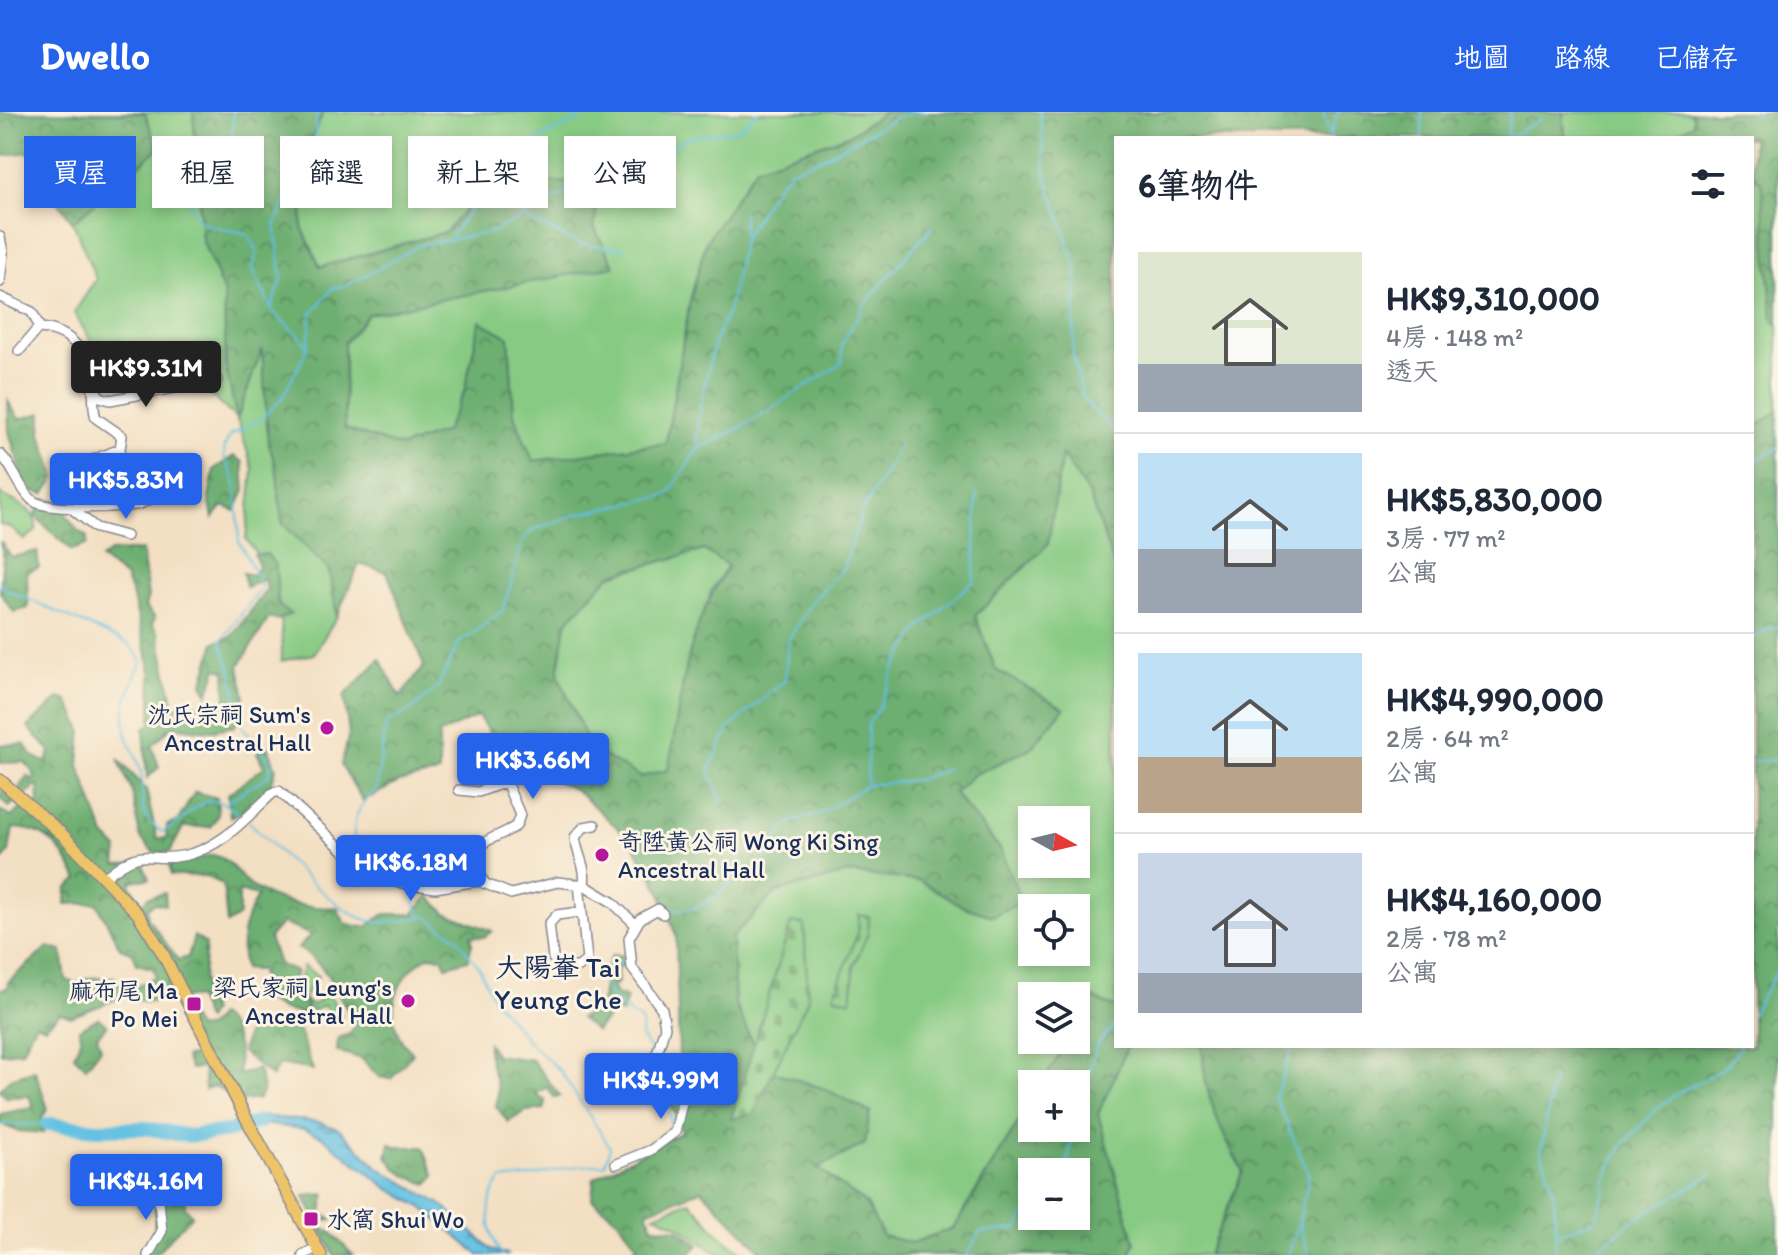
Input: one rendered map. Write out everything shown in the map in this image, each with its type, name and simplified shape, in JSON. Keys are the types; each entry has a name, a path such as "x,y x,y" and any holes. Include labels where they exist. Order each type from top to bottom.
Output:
{"main road":[{"path":"0,780 105,877 138,914 162,952 318,1251"}],"street":[{"path":"0,237 3,256 0,282"},
{"path":"0,297 32,312 39,327"},
{"path":"19,351 39,327"},
{"path":"39,327 62,331 70,336 93,387 100,397 110,400 217,380"},
{"path":"93,387 96,418 120,434 123,443 117,452 88,462 83,470 78,488 97,505"},
{"path":"0,454 34,502 71,508 138,505 153,498"},
{"path":"71,508 96,528 126,536"},
{"path":"459,790 478,792 506,782 520,815 516,826 471,853 468,862 485,883"},
{"path":"105,877 131,857 188,855 233,832 279,791 361,866 390,881 424,888 485,883 511,894 558,882 582,884 612,902 635,924"},
{"path":"580,912 557,915 549,924 553,958 561,967 579,967 587,960 580,912 586,868 577,853 575,837 584,827 595,825"},
{"path":"616,1164 651,1150 675,1132 684,1095 657,1053 665,1027 662,1009 631,964 629,938 635,924 658,909 663,914"},
{"path":"148,1255 162,1231 158,1192"},
{"path":"303,1255 318,1251"}],"green space":[{"path":"0,112 145,113 153,136 152,154 136,168 136,136 24,136 24,153 0,156"},
{"path":"92,112 193,112 195,136 152,136 152,146"},
{"path":"193,112 323,112 313,136 280,136 280,208 303,208 302,227 320,267 446,232 467,208 548,208 548,182 564,182 564,208 597,208 594,227 614,266 368,314 344,343 345,429 401,447 445,432 464,392 480,321 509,337 514,415 533,461 666,443 690,301 706,242 756,167 849,135 885,112 1563,112 1565,136 1114,136 1114,564 1089,495 1062,455 1048,544 975,616 996,670 1064,708 1031,748 973,775 954,793 1000,849 1019,894 1018,904 992,916 964,907 920,881 849,873 776,892 732,937 735,1004 764,1069 825,1089 870,1112 865,1144 817,1168 866,1204 883,1236 912,1243 954,1228 1018,1123 1018,1142 1090,1142 1090,1070 1050,1070 1060,1054 1090,1054 1090,1003 1093,998 1114,1007 1114,1048 1127,1048 1098,1114 1135,1243 1129,1255 765,1255 702,1190 647,1211 653,1227 678,1229 699,1245 689,1255 629,1255 637,1245 617,1219 592,1199 594,1178 682,1132 661,1081 679,1058 676,936 660,891 631,840 576,790 504,755 478,716 439,734 439,773 399,782 363,801 341,765 349,734 344,696 380,659 400,697 424,666 387,572 359,564 337,616 329,570 282,523 277,472 268,440 262,349 237,419 226,370 224,294 202,239 200,208 264,208 264,136 195,136","holes":["704,550 728,566 713,591 693,640 668,770 641,777 591,749 558,675 566,623 610,575"]},
{"path":"323,112 885,112 849,135 756,167 706,242 690,301 666,443 533,461 514,415 509,337 480,322 464,392 445,432 401,447 345,429 344,343 368,314 614,265 593,227 548,207 548,136 408,136 408,208 467,208 446,232 320,267 302,227 303,208 392,208 392,136 313,136"},
{"path":"1563,112 1688,112 1693,115 1693,124 1677,133 1679,136 1565,136"},
{"path":"1688,112 1778,112 1778,326 1773,320 1761,182 1754,177 1754,136 1679,136 1677,133 1693,124 1693,115"},
{"path":"152,154 152,208 200,208 202,239 224,294 226,370 238,417 262,346 268,440 277,472 282,522 329,570 337,616 314,654 281,661 282,624 277,596 266,570 246,539 253,469 237,419 168,357 112,375 74,313 96,279 73,222 89,208 136,208 136,168"},
{"path":"1754,176 1761,181 1773,319 1778,326 1778,411 1755,427"},
{"path":"62,208 89,208 73,222"},
{"path":"8,401 19,419 42,413 41,434 56,477 44,494 26,489 9,432"},
{"path":"1754,411 1756,427 1778,411 1778,1255 1208,1255 1243,1171 1214,1111 1202,1048 1754,1048"},
{"path":"1062,453 1089,495 1114,564 1114,1007 1093,998 1090,1003 1090,982 1018,982 1018,1054 1060,1054 1050,1070 1018,1070 1018,1123 953,1228 912,1243 883,1236 866,1204 816,1167 825,1089 764,1069 735,1004 732,937 776,892 849,873 920,881 964,907 1000,849 954,793 973,775 1031,748 1064,708 996,670 975,616 1048,544"},
{"path":"234,456 243,462 245,491 235,511 223,506 213,518 209,498 214,469"},
{"path":"0,494 25,508 34,517 36,531 24,540 10,527 0,525"},
{"path":"43,499 57,501 77,530 87,537 87,545 71,550 35,516"},
{"path":"0,541 12,557 37,551 39,567 27,572 28,608 14,612 0,592 3,556"},
{"path":"142,550 148,597 145,606 155,618 152,624 158,632 174,706 226,704 225,670 217,668 208,694 203,683 215,642 232,636 267,589 265,579 246,587 243,573 253,575 259,566 254,555 267,554 276,566 278,605 290,614 278,620 269,618 239,666 245,697 235,726 208,731 172,726 152,746 159,767 147,778 144,728 151,724 151,671 125,577 101,559 110,552"},
{"path":"704,550 728,565 711,591 668,770 641,777 591,749 558,675 566,623 610,575"},
{"path":"59,698 68,701 82,730 79,765 105,836 118,849 116,865 143,864 149,879 131,881 131,886 143,904 148,897 165,893 166,905 155,903 147,908 148,918 178,960 188,957 194,936 206,944 203,980 211,1012 206,1020 197,998 147,1001 127,997 133,988 155,977 154,969 137,964 133,953 120,948 97,903 66,904 67,889 78,879 53,843 36,832 13,828 9,852 0,863 0,810 11,817 22,808 35,808 39,801 38,785 9,807 0,797 4,787 17,791 27,776 32,780 35,775 25,762 0,763 0,745 24,744 33,756 47,763 50,751 28,727"},
{"path":"268,746 276,769 269,791 230,817 228,794 264,767 257,752"},
{"path":"118,759 146,789 157,839 166,838 167,825 177,822 195,792 217,798 218,815 211,827 183,827 170,852 154,853 140,837 132,791"},
{"path":"213,855 226,860 246,882 270,896 304,906 337,907 345,924 366,927 385,914 413,914 429,896 446,913 492,931 484,937 471,936 468,960 446,966 442,957 429,956 406,975 399,988 394,1015 396,1029 413,1053 391,1079 379,1077 362,1059 337,1051 338,1038 350,1034 356,1024 326,973 298,948 311,935 282,923 269,938 278,964 296,972 290,989 307,1001 306,1014 283,1010 265,1000 260,970 244,969 243,931 257,896 239,891 239,916 227,924 223,884 204,876 171,875 169,865"},
{"path":"859,915 869,917 868,933 855,963 851,1001 834,996 858,932"},
{"path":"791,923 804,924 808,999 753,1114 731,1119"},
{"path":"48,947 62,951 66,980 79,984 87,978 114,977 124,989 120,998 71,1017 60,1013 45,1027 36,1023 22,1051 1,1053 0,990 7,988 8,982"},
{"path":"612,955 623,955 628,963 617,968 618,983 612,987 617,995 627,998 622,1014 613,1011 596,1031 580,1018 600,1008"},
{"path":"303,966 318,976 301,1002 313,1005 328,994 342,1015 334,1020 324,1005 313,1011 294,1003"},
{"path":"218,1016 234,1034 239,1059 238,1075 258,1069 263,1089 259,1099 240,1101 214,1086 205,1090 203,1068 190,1069 185,1057 195,1056 191,1040 177,1018 189,1017 198,1029 208,1027"},
{"path":"98,1018 107,1025 97,1036 101,1048 86,1067 74,1055 81,1038 79,1029"},
{"path":"249,1026 297,1026 313,1070 279,1064 272,1077 242,1052"},
{"path":"488,1043 496,1055 532,1060 560,1096 554,1097 547,1087 536,1094 545,1100 544,1109 526,1111 508,1122 496,1106 497,1089"},
{"path":"1127,1048 1202,1048 1214,1111 1243,1171 1208,1255 1129,1255 1135,1243 1097,1114"},
{"path":"35,1070 48,1109 42,1117 44,1133 18,1131 0,1124 0,1114 34,1107 29,1096 6,1097 0,1090 10,1078"},
{"path":"390,1143 397,1147 423,1147 435,1176 428,1184 395,1167 387,1156"},
{"path":"325,1194 322,1213 332,1220 322,1221 324,1230 329,1230 353,1255 334,1255 304,1196"},
{"path":"169,1196 186,1201 185,1207 192,1215 158,1251 140,1255 154,1236 155,1204"},
{"path":"690,1201 721,1236 746,1255 720,1255 676,1224 655,1215"}],"water":[{"path":"260,1116 318,1122 339,1129 379,1168 444,1206 492,1250 509,1255 479,1255 420,1206 389,1189 321,1136 304,1129 256,1123 255,1119"}],"waterway":[{"path":"233,112 231,137 221,157 185,188 199,219 206,224 247,234 257,249 253,270 271,308"},
{"path":"227,802 269,775 271,761 243,727 232,672 221,641 262,587 239,541 236,483 225,460 224,447 231,435 259,420 281,400 306,352 307,346 303,340 271,309 282,279 275,225 315,139 317,112"},
{"path":"308,345 311,315 333,288 348,285 420,245 493,232 609,171 634,174 686,138 738,130 757,112"},
{"path":"697,449 698,417 714,343 729,309 743,239 776,187 791,170 822,158 901,115 927,112"},
{"path":"1040,112 1046,176 1077,268 1073,354 1083,399 1114,431"},
{"path":"1323,112 1330,136"},
{"path":"1331,133 1338,112"},
{"path":"1422,112 1422,136"},
{"path":"1507,136 1510,112"},
{"path":"1752,115 1758,112"},
{"path":"451,236 516,150 580,119"},
{"path":"1511,136 1541,119"},
{"path":"743,212 743,235"},
{"path":"525,218 580,244 624,249"},
{"path":"403,880 391,848 355,842 354,834 358,813 376,791 386,724 414,708 438,687 458,644 503,611 522,543 531,531 573,515 668,495 697,450 747,424 842,363 841,345 865,304 932,227"},
{"path":"722,803 709,770 729,728 785,680 788,641 812,601 843,569 863,510 900,446"},
{"path":"1754,461 1778,448"},
{"path":"665,910 692,909 718,896 736,877 760,868 787,823 821,813 867,785 868,724 879,708 894,669 919,629 974,581 977,493"},
{"path":"0,583 5,589 129,644 142,661 132,684 124,717 128,738 140,767 142,806 153,825 162,832 210,801 230,807 244,818"},
{"path":"1754,639 1767,629 1778,627"},
{"path":"1754,762 1778,759"},
{"path":"867,785 917,780 948,769"},
{"path":"249,822 320,890 351,913 379,922 426,916 456,937 478,966 495,1001 529,1042 561,1072 610,1147 605,1165 579,1166 502,1179 492,1196 489,1216 493,1237 502,1255"},
{"path":"410,888 419,915"},
{"path":"628,957 605,972 604,981 615,1001 642,1022 641,1036 656,1060"},
{"path":"1754,1011 1778,969"},
{"path":"1090,1070 1097,1045 1114,1026"},
{"path":"1292,1048 1275,1097 1309,1175 1299,1222 1309,1255"},
{"path":"1554,1255 1556,1234 1595,1220 1610,1167 1636,1131 1672,1096 1726,1065 1739,1048"},
{"path":"663,1072 671,1121 669,1132"},
{"path":"1553,1078 1541,1152 1553,1188 1556,1234"},
{"path":"48,1124 97,1129 146,1128 189,1136 228,1131 260,1122"},
{"path":"0,1125 48,1124"},
{"path":"632,1153 661,1138"},
{"path":"1068,1158 1071,1142"},
{"path":"1581,1255 1592,1252 1640,1216 1713,1174"},
{"path":"1288,1255 1299,1223"},
{"path":"967,1255 979,1233 1018,1229"}],"place":[{"name":"沈氏宗祠 Sum's Ancestral Hall","path":"327,728"},
{"name":"奇陞黃公祠 Wong Ki Sing Ancestral Hall","path":"602,855"},
{"name":"梁氏家祠 Leung's Ancestral Hall","path":"408,1001"},
{"name":"麻布尾 Ma Po Mei","path":"194,1004"},
{"name":"水窩 Shui Wo","path":"311,1219"}],"district":[{"name":"大陽輋 Tai Yeung Che","path":"558,983"}]}
